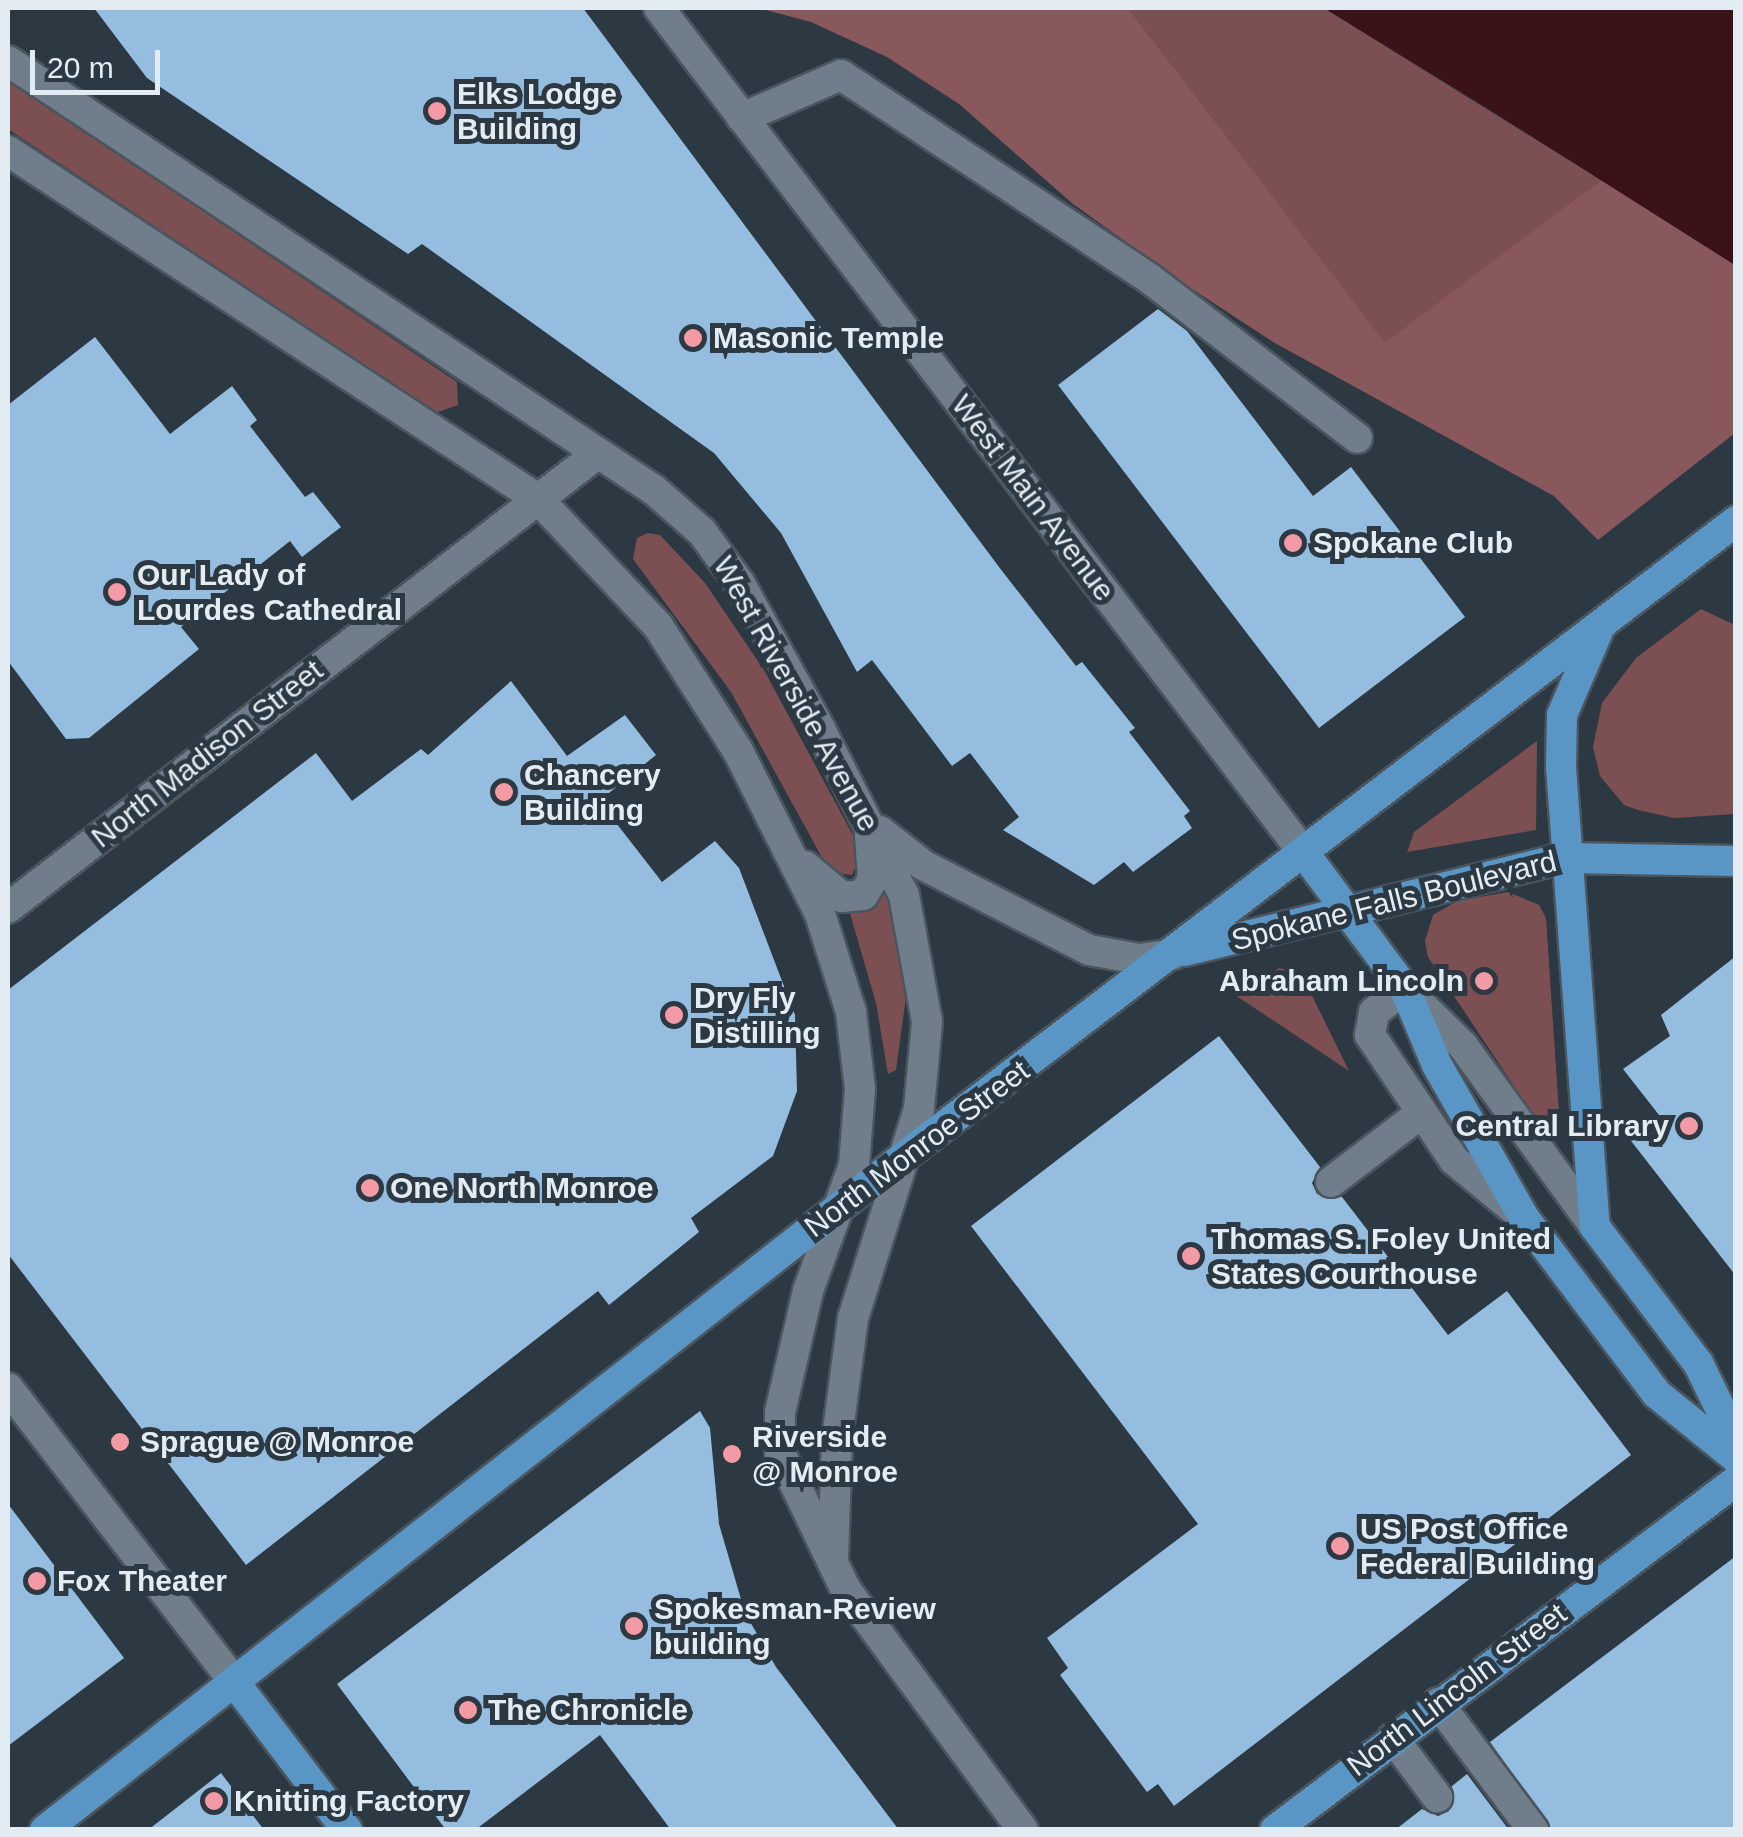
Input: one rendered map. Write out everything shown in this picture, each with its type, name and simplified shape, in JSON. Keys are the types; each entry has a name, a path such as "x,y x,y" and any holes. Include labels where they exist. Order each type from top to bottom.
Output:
{"main road":[{"name":"North Monroe Street","path":"45,1830 906,1155 1736,522"},
{"name":"North Monroe Street","path":"1595,1226 1564,858 1562,715 1604,622"},
{"name":"West Main Avenue","path":"1304,853 1405,990 1437,1064 1525,1219 1657,1394 1736,1458"},
{"name":"Spokane Falls Boulevard","path":"1173,954 1564,858 1736,861"},
{"name":"West Main Avenue","path":"1595,1226 1698,1363 1736,1441"},
{"name":"North Lincoln Street","path":"1275,1830 1736,1480"},
{"path":"235,1683 347,1830"}],"street":[{"name":"West Main Avenue","path":"659,8 1304,853"},
{"name":"West Riverside Avenue","path":"8,61 654,490 702,532 740,584 904,895 920,965 925,1069 906,1155 852,1318 838,1423 833,1559"},
{"path":"742,118 841,76 1150,280 1357,438"},
{"path":"8,151 538,499 658,626 738,751 792,852 836,959 856,1046 858,1133 840,1207 808,1291 780,1412 788,1481 869,1626 1023,1830"},
{"name":"North Madison Street","path":"8,908 596,454"},
{"path":"792,852 842,897 864,896 873,867 864,814"},
{"path":"864,814 923,864 1089,950 1138,959 1173,954"},
{"name":"West Main Avenue","path":"1405,990 1464,1046 1595,1226"},
{"path":"1405,990 1368,1022 1370,1035 1454,1160 1525,1219"},
{"path":"1331,1182 1420,1114"},
{"path":"8,1388 235,1683"},
{"path":"1438,1703 1533,1830"},
{"path":"1393,1738 1437,1797"}],"shaded area":[{"path":"758,8 1128,8 1385,343 1601,180 1735,265 1735,433 1598,540 1554,496 1273,342 1189,287 1073,204 959,104 887,57 811,22"},
{"path":"1128,8 1324,8 1601,180 1385,344"},
{"path":"1324,8 1735,8 1735,265 1490,110"},
{"path":"8,80 457,382 458,405 435,413 8,129"},
{"path":"648,533 660,535 705,583 764,670 862,852 852,875 830,872 731,692 633,559 637,538"},
{"path":"1701,609 1735,625 1735,814 1674,818 1624,805 1600,776 1593,747 1602,703 1636,658"},
{"path":"1537,741 1536,830 1407,852 1414,832"},
{"path":"887,887 909,975 896,1070 888,1074 876,1003 849,910"},
{"path":"1508,892 1539,905 1546,918 1560,1128 1554,1135 1546,1134 1428,957 1425,941 1433,915 1457,901"},
{"path":"1279,968 1301,973 1349,1071 1232,993"}],"building":[{"path":"94,8 583,8 999,567 1076,666 1082,662 1135,728 1129,732 1190,811 1184,816 1192,828 1133,872 1124,862 1094,885 1003,830 1019,817 970,753 952,766 872,660 857,672 781,533 714,453 422,244 408,254 147,78"},
{"name":"Spokane Club","path":"1158,309 1187,331 1313,496 1351,467 1465,617 1319,728 1058,385"},
{"name":"Our Lady of Lourdes Cathedral","path":"95,337 170,434 232,386 257,420 250,426 305,497 313,492 341,527 302,557 290,541 181,627 199,649 89,738 66,739 8,661 8,405"},
{"name":"One North Monroe","path":"511,681 567,756 625,715 656,755 599,801 662,882 715,841 739,868 795,1015 797,1091 773,1156 691,1218 699,1232 609,1305 598,1291 246,1565 8,1254 8,990 316,753 352,801 421,749 428,755"},
{"name":"Central Library","path":"1736,956 1736,1276 1628,1137 1659,1115 1623,1069 1670,1036 1661,1015"},
{"path":"1219,1036 1320,1167 1312,1183 1317,1194 1342,1197 1448,1335 1507,1291 1631,1455 1174,1806 1158,1784 1147,1792 1060,1675 1068,1668 1047,1638 1198,1524 971,1226"},
{"name":"Spokesman-Review building","path":"700,1411 710,1428 719,1524 745,1613 776,1667 899,1830 671,1830 600,1735 475,1830 446,1830 337,1684"},
{"name":"Fox Theater","path":"8,1504 124,1658 8,1746"},
{"path":"1736,1556 1736,1830 1552,1830 1490,1742"},
{"name":"Knitting Factory","path":"221,1773 264,1830 148,1830"},
{"path":"1467,1774 1509,1830 1395,1830 1422,1809 1438,1816 1449,1811 1452,1786"}],"place":[{"name":"Elks Lodge Building","path":"437,111"},
{"name":"Masonic Temple","path":"693,338"},
{"name":"Spokane Club","path":"1293,543"},
{"name":"Our Lady of Lourdes Cathedral","path":"117,592"},
{"name":"Chancery Building","path":"504,792"},
{"name":"Abraham Lincoln","path":"1484,981"},
{"name":"Dry Fly Distilling","path":"674,1015"},
{"name":"Central Library","path":"1689,1126"},
{"name":"One North Monroe","path":"370,1188"},
{"name":"Thomas S. Foley United States Courthouse","path":"1191,1256"},
{"name":"Sprague @ Monroe","path":"120,1442"},
{"name":"Riverside @ Monroe","path":"732,1454"},
{"name":"US Post Office Federal Building","path":"1340,1546"},
{"name":"Fox Theater","path":"37,1581"},
{"name":"Spokesman-Review building","path":"634,1626"},
{"name":"The Chronicle","path":"468,1710"},
{"name":"Knitting Factory","path":"214,1801"}]}
